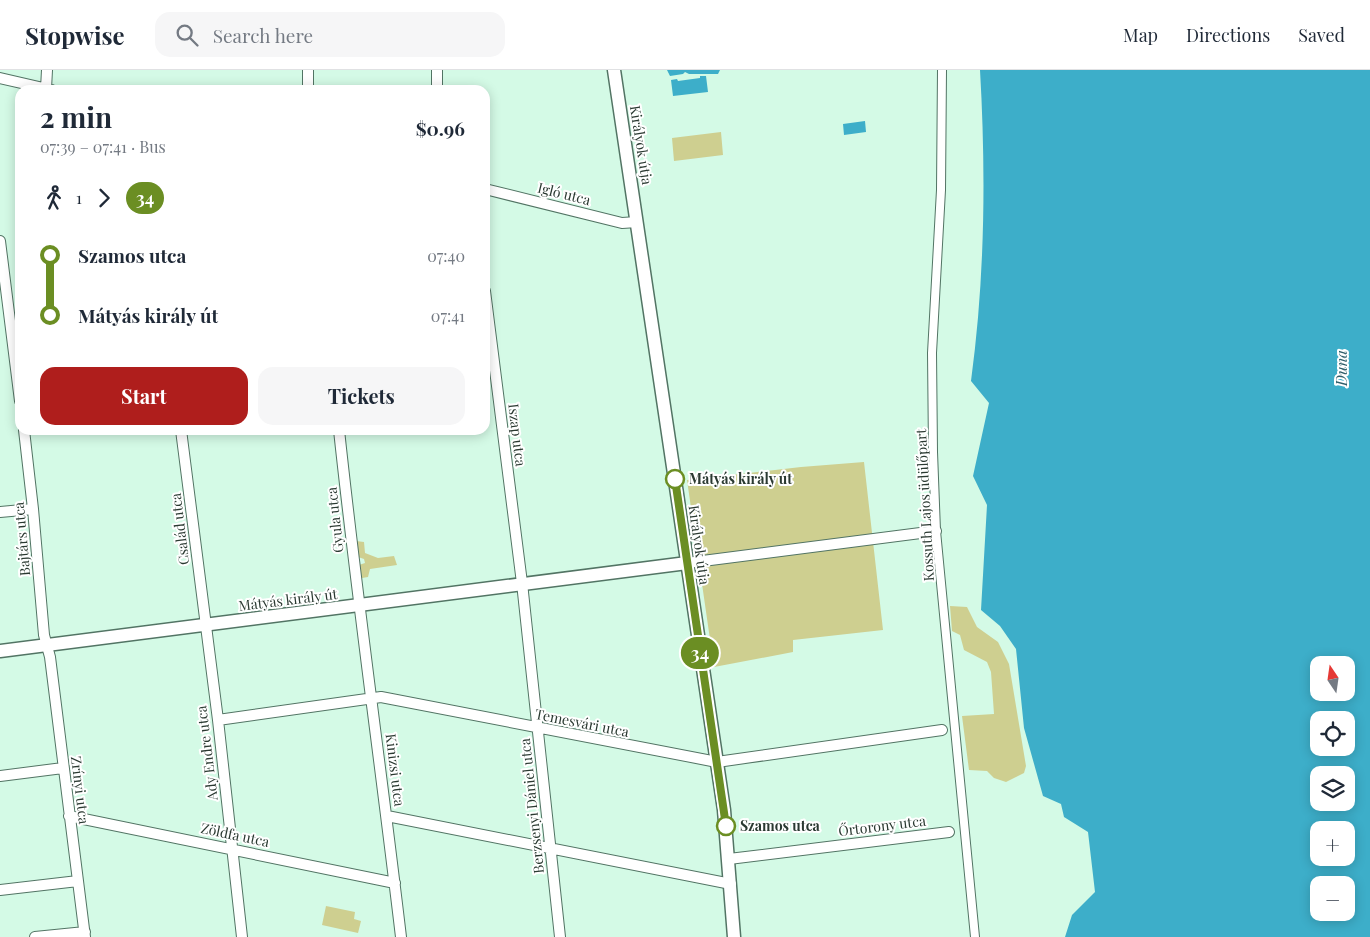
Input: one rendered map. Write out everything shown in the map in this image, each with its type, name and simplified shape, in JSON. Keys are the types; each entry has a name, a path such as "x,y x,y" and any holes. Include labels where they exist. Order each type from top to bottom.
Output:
{"street":[{"path":"47,70 49,85"},
{"path":"308,70 308,85"},
{"path":"437,70 437,85"},
{"name":"Királyok útja","path":"614,70 716,762 729,859 734,937"},
{"name":"Kossuth Lajos üdülőpart","path":"942,70 942,190 932,353 936,531 975,937"},
{"path":"0,78 31,85"},
{"name":"Igló utca","path":"490,191 622,223 637,222"},
{"path":"0,241 4,305 15,371"},
{"name":"Iszap utca","path":"490,330 522,583"},
{"name":"Bajtárs utca","path":"25,435 34,509 46,646"},
{"name":"Család utca","path":"182,435 205,626"},
{"name":"Gyula utca","path":"340,435 358,606"},
{"path":"0,512 34,509"},
{"name":"Mátyás király út","path":"0,651 936,531"},
{"name":"Berzsenyi Dániel utca","path":"522,583 560,937"},
{"name":"Kinizsi utca","path":"358,606 372,698 402,937"},
{"name":"Ady Endre utca","path":"205,626 218,720 242,937"},
{"name":"Zrínyi utca","path":"46,646 50,657 85,934"},
{"name":"Temesvári utca","path":"218,720 381,697 716,762 942,730"},
{"path":"0,776 63,768"},
{"name":"Zöldfa utca","path":"69,816 395,883"},
{"path":"387,816 731,884"},
{"name":"Őrtorony utca","path":"729,859 949,832"},
{"path":"0,890 78,881"},
{"path":"35,937 85,934"}],"green space":[{"path":"721,132 723,155 674,161 672,138"},
{"path":"864,462 883,630 793,640 793,652 714,667 687,480"},
{"path":"356,541 364,542 365,553 378,558 394,556 397,565 370,569 368,577 362,578 359,565 365,563 364,559 358,557"},
{"path":"950,606 967,607 977,627 998,642 1009,664 1026,766 1024,773 1006,782 994,778 987,771 969,770 962,716 994,714 991,672 987,662 964,650 960,635 952,631"},
{"path":"326,906 355,912 354,919 361,921 358,933 322,925"}],"water":[{"path":"667,70 720,70 718,74 689,74 685,72 670,76"},
{"name":"Duna","path":"980,70 1370,70 1370,937 1065,937 1072,915 1095,892 1088,832 1064,817 1061,804 1043,796 1024,728 1016,649 1000,626 981,610 987,505 973,476 989,403 971,381 982,264 983,148"},
{"path":"700,76 706,76 708,92 673,96 671,80 700,78"},
{"path":"865,121 866,132 844,135 843,124"}],"bus line":[{"name":"34","path":"675,479 726,826"}],"place":[{"name":"Mátyás király út","path":"675,479"},
{"name":"Szamos utca","path":"726,826"}]}
